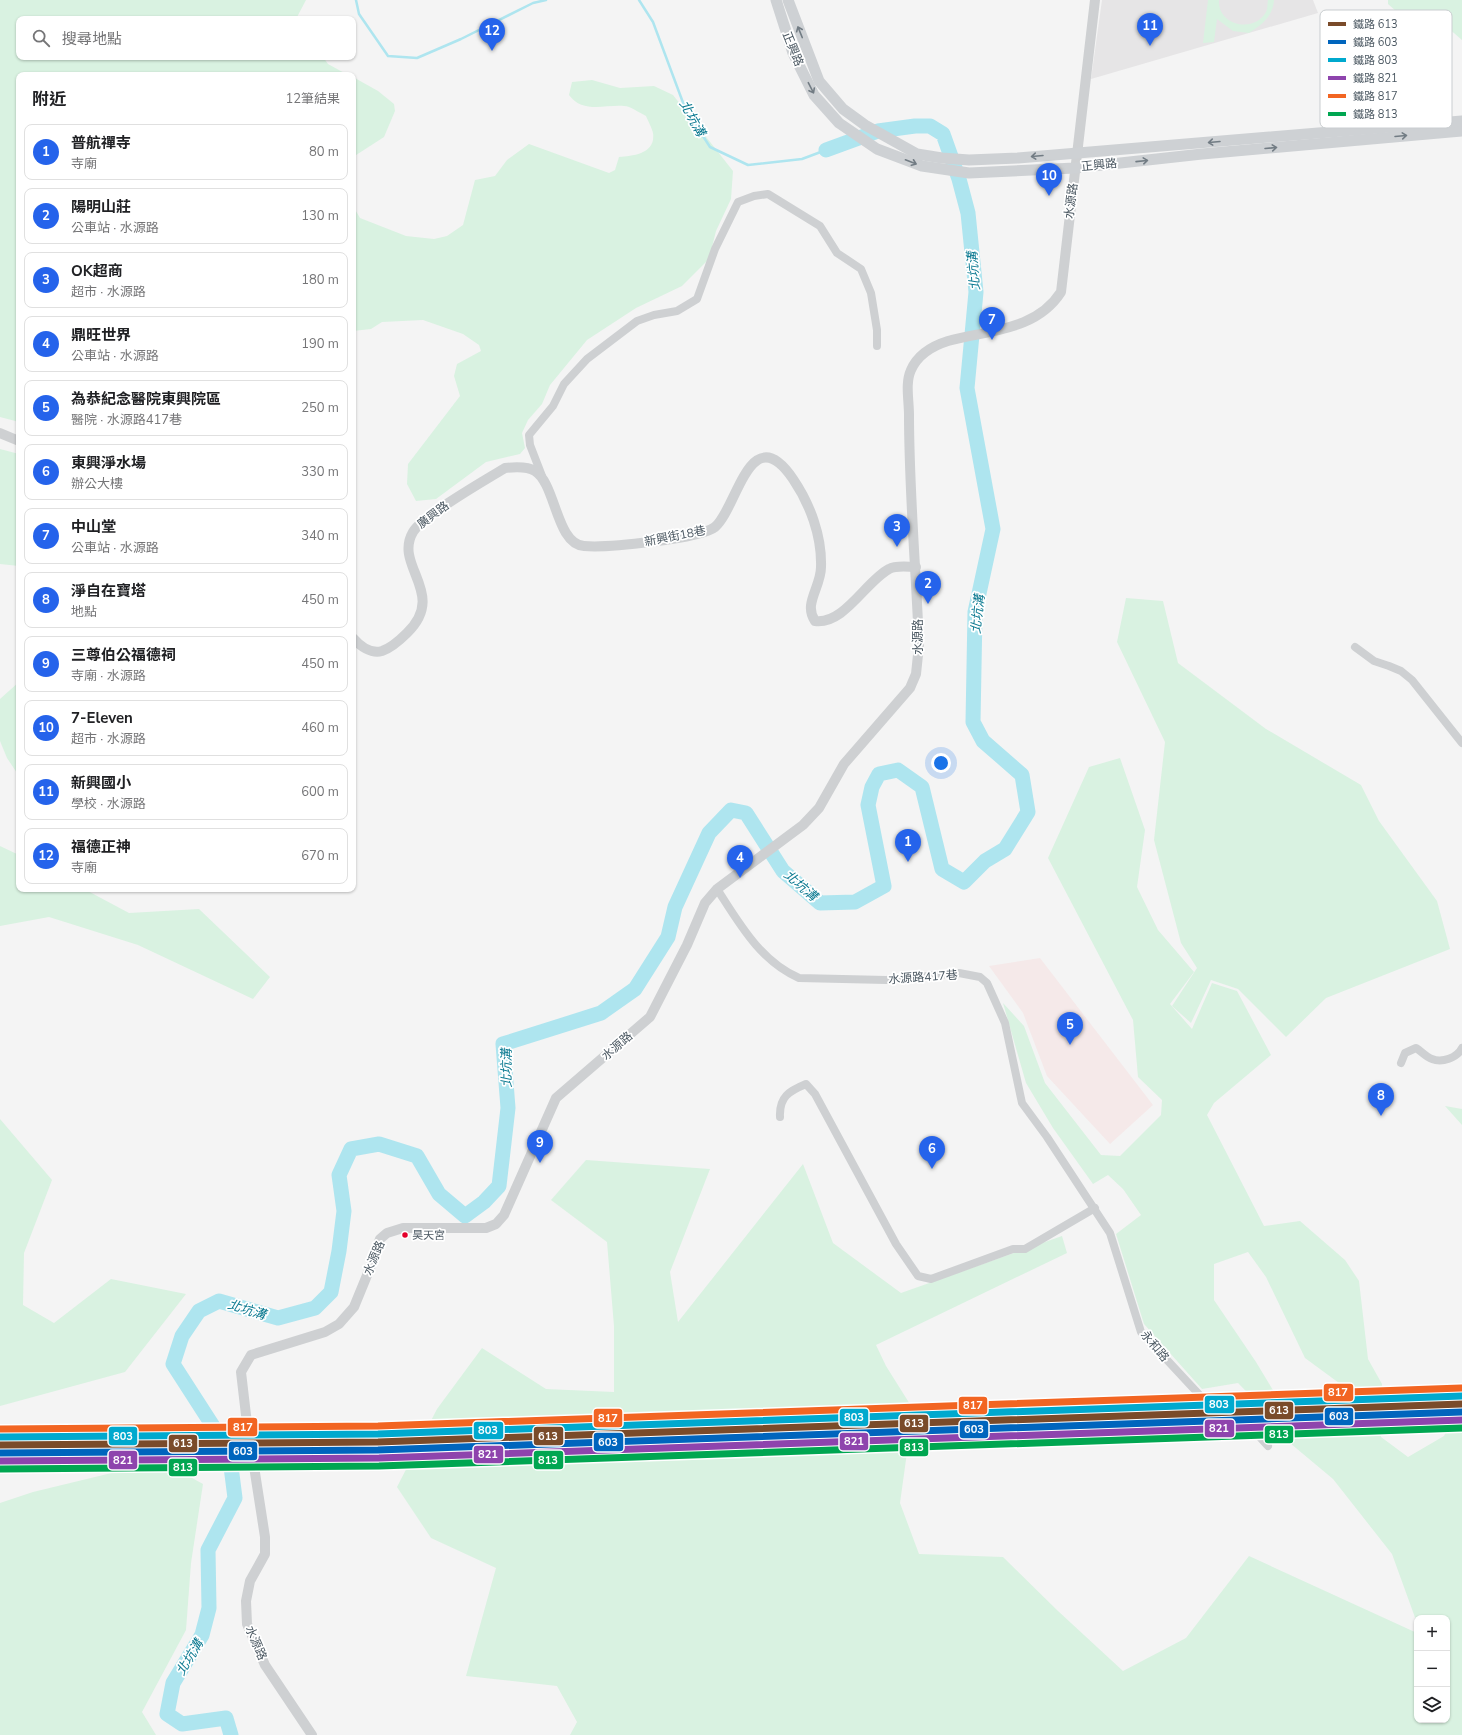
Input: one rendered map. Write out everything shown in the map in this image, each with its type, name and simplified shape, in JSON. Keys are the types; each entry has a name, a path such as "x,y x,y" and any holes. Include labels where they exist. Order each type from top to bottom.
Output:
{"main road":[{"name":"正興路","path":"776,0 793,53 814,94 839,123 877,149 922,166 969,173 1075,168 1202,154 1462,131"},
{"name":"正興路","path":"788,0 819,81 843,109 864,125 917,154 942,158 964,159 1010,158 1378,128"},
{"name":"正興路","path":"1452,122 1462,121"}],"street":[{"name":"水源路","path":"312,1735 265,1665 247,1624 246,1601 250,1581 265,1554 265,1537 246,1415 241,1372 251,1355 325,1332 340,1324 354,1307 380,1239 387,1233 402,1228 486,1228 496,1224 504,1215 556,1098 650,1017 687,945 705,903 718,889 757,858 803,825 819,808 844,764 910,688 916,674 919,645 909,438 908,380 911,370 917,360 925,352 941,343 959,338 988,334 1019,325 1042,313 1055,301 1061,292 1076,153 1087,82 1095,0"},
{"path":"543,479 530,445 528,435 553,406 564,384 587,359 637,321 654,315 677,311 697,299 715,249 738,202 761,195 820,226 837,253 861,269 871,293 877,330 877,346"},
{"path":"0,433 16,440"},
{"name":"新興街18巷","path":"543,479 558,517 574,542 583,546 629,545 705,532 715,527 751,466 761,459 774,460 786,469 807,502 819,542 821,567 819,584 810,604 811,614 815,621 823,622 833,618 854,602 874,581 889,569 916,567"},
{"name":"廣興路","path":"356,641 364,648 373,651 381,651 401,638 417,620 423,605 423,596 409,554 409,543 412,532 419,524 505,468 519,467 534,470 543,479"},
{"path":"1355,647 1374,661 1389,666 1412,680 1462,744"},
{"name":"水源路417巷","path":"718,889 757,947 767,958 787,972 799,978 886,980 959,973 980,977 987,984 1005,1023 1022,1103 1048,1137 1094,1208"},
{"path":"1401,1063 1406,1053 1416,1048 1432,1059 1449,1059 1462,1048"},
{"path":"780,1117 780,1106 790,1091 806,1084 814,1094 896,1244 918,1276 931,1279 1013,1248 1025,1249 1094,1208"},
{"name":"永和路","path":"1094,1208 1110,1233 1141,1332 1207,1403 1245,1421 1268,1446"}],"shaded area":[{"path":"1102,0 1313,0 1318,13 1091,79"},
{"path":"1040,958 1153,1105 1110,1144 1047,1076 1023,1013 989,966"}],"green space":[{"path":"0,0 306,0 298,16 16,16 16,60 325,60 328,64 343,72 16,72 16,421 0,417"},
{"path":"1208,0 1219,0 1220,9 1224,16 1237,24 1245,24 1253,23 1260,19 1267,11 1268,0 1274,0 1272,11 1266,20 1249,33 1233,31 1217,19 1214,42 1203,43"},
{"path":"1388,0 1462,0 1462,40 1452,31 1452,10 1395,10 1388,4"},
{"path":"356,79 378,91 394,104 395,111 384,137 356,155"},
{"path":"592,80 620,88 654,86 673,95 733,171 731,199 716,231 709,259 682,286 636,308 587,340 550,385 542,404 528,420 522,433 525,448 520,454 486,462 436,499 416,501 407,484 408,464 460,396 454,376 457,364 481,351 479,345 463,334 423,320 382,322 371,329 356,331 356,211 360,218 406,236 434,239 447,236 463,225 475,180 495,176 507,160 529,144 609,173 615,170 619,157 637,155 647,150 653,140 653,133 646,116 629,107 590,107 582,105 569,95 572,82"},
{"path":"0,449 16,453 16,566 0,564"},
{"path":"1126,598 1163,601 1178,663 1266,729 1361,785 1379,821 1437,901 1450,949 1326,998 1286,1037 1238,989 1211,980 1191,1023 1172,1006 1197,968 1181,943 1154,840 1165,742 1117,642"},
{"path":"16,685 16,772 7,758 0,741 0,699"},
{"path":"1120,758 1145,830 1137,887 1158,930 1194,972 1170,1004 1192,1029 1212,983 1237,991 1271,1055 1214,1103 1207,1115 1264,1226 1300,1221 1345,1260 1359,1281 1368,1359 1382,1384 1381,1437 1408,1457 1444,1436 1462,1398 1462,1735 570,1735 577,1722 557,1686 466,1676 496,1568 431,1538 397,1487 437,1409 482,1348 546,1389 614,1392 614,1326 607,1242 551,1200 586,1160 710,1169 670,1272 678,1322 803,1164 833,1243 901,1293 1062,1236 1067,1253 876,1345 886,1366 913,1409 900,1503 919,1554 1003,1557 1058,1611 1123,1671 1186,1638 1249,1556 1414,1632 1414,1723 1450,1723 1450,1615 1414,1615 1392,1554 1333,1479 1284,1438 1300,1431 1346,1426 1339,1383 1305,1358 1266,1277 1248,1252 1214,1264 1214,1300 1256,1362 1291,1420 1279,1425 1238,1383 1202,1389 1144,1324 1116,1234 1141,1215 1123,1189 1108,1175 1093,1184 1053,1128 1026,1083 1003,1003 1024,1026 1045,1083 1101,1155 1120,1156 1161,1115 1162,1100 1138,1077 1133,1020 1048,858 1089,767"},
{"path":"0,846 16,854 16,892 90,892 129,913 199,909 270,977 253,999 138,945 49,917 0,926"},
{"path":"1445,1106 1462,1109 1462,1125"},
{"path":"0,1119 52,1180 24,1253 23,1305 54,1323 111,1279 186,1294 125,1372 0,1406"},
{"path":"161,1461 203,1484 191,1563 186,1630 142,1712 156,1735 0,1735 0,1503 33,1492"}],"waterway":[{"name":"北坑溝","path":"356,0 359,14 388,56 417,58 461,39 533,3 546,0"},
{"name":"北坑溝","path":"639,0 653,22 685,108 710,147 748,165 802,159 826,150"},
{"name":"北坑溝","path":"231,1735 226,1718 182,1724 167,1714 173,1683 202,1635 209,1608 208,1550 235,1498 229,1451 173,1364 182,1336 199,1311 219,1301 278,1318 315,1308 331,1292 339,1251 344,1211 339,1175 351,1149 379,1144 417,1156 439,1194 465,1216 484,1202 499,1186 508,1108 503,1044 601,1013 635,989 668,937 675,907 709,833 731,810 746,813 783,871 820,903 855,902 884,886 868,805 872,787 879,774 898,770 922,787 942,869 964,882 985,861 1005,849 1028,812 1022,775 983,741 973,722 975,612 993,529 967,388 976,292 968,213 959,179 943,134 930,126 915,126 878,131 826,150"}],"rail line":[{"name":"817","path":"0,1429 378,1426 1461,1388"},
{"name":"803","path":"0,1437 378,1434 1462,1396"},
{"name":"613","path":"0,1445 378,1442 1462,1404"},
{"name":"603","path":"0,1453 378,1450 1462,1412"},
{"name":"821","path":"0,1461 379,1458 1462,1420"},
{"name":"813","path":"0,1469 379,1466 1462,1428"}],"place":[{"name":"新興國小","path":"1150,46"},
{"name":"福德正神","path":"492,51"},
{"name":"7-Eleven","path":"1049,196"},
{"name":"中山堂","path":"992,340"},
{"name":"OK超商","path":"897,547"},
{"name":"陽明山莊","path":"928,604"},
{"name":"普航禪寺","path":"908,862"},
{"name":"鼎旺世界","path":"740,878"},
{"name":"為恭紀念醫院東興院區","path":"1070,1045"},
{"name":"淨自在寶塔","path":"1381,1116"},
{"name":"三尊伯公福德祠","path":"540,1163"},
{"name":"東興淨水場","path":"932,1169"},
{"name":"昊天宮","path":"405,1235"}]}
